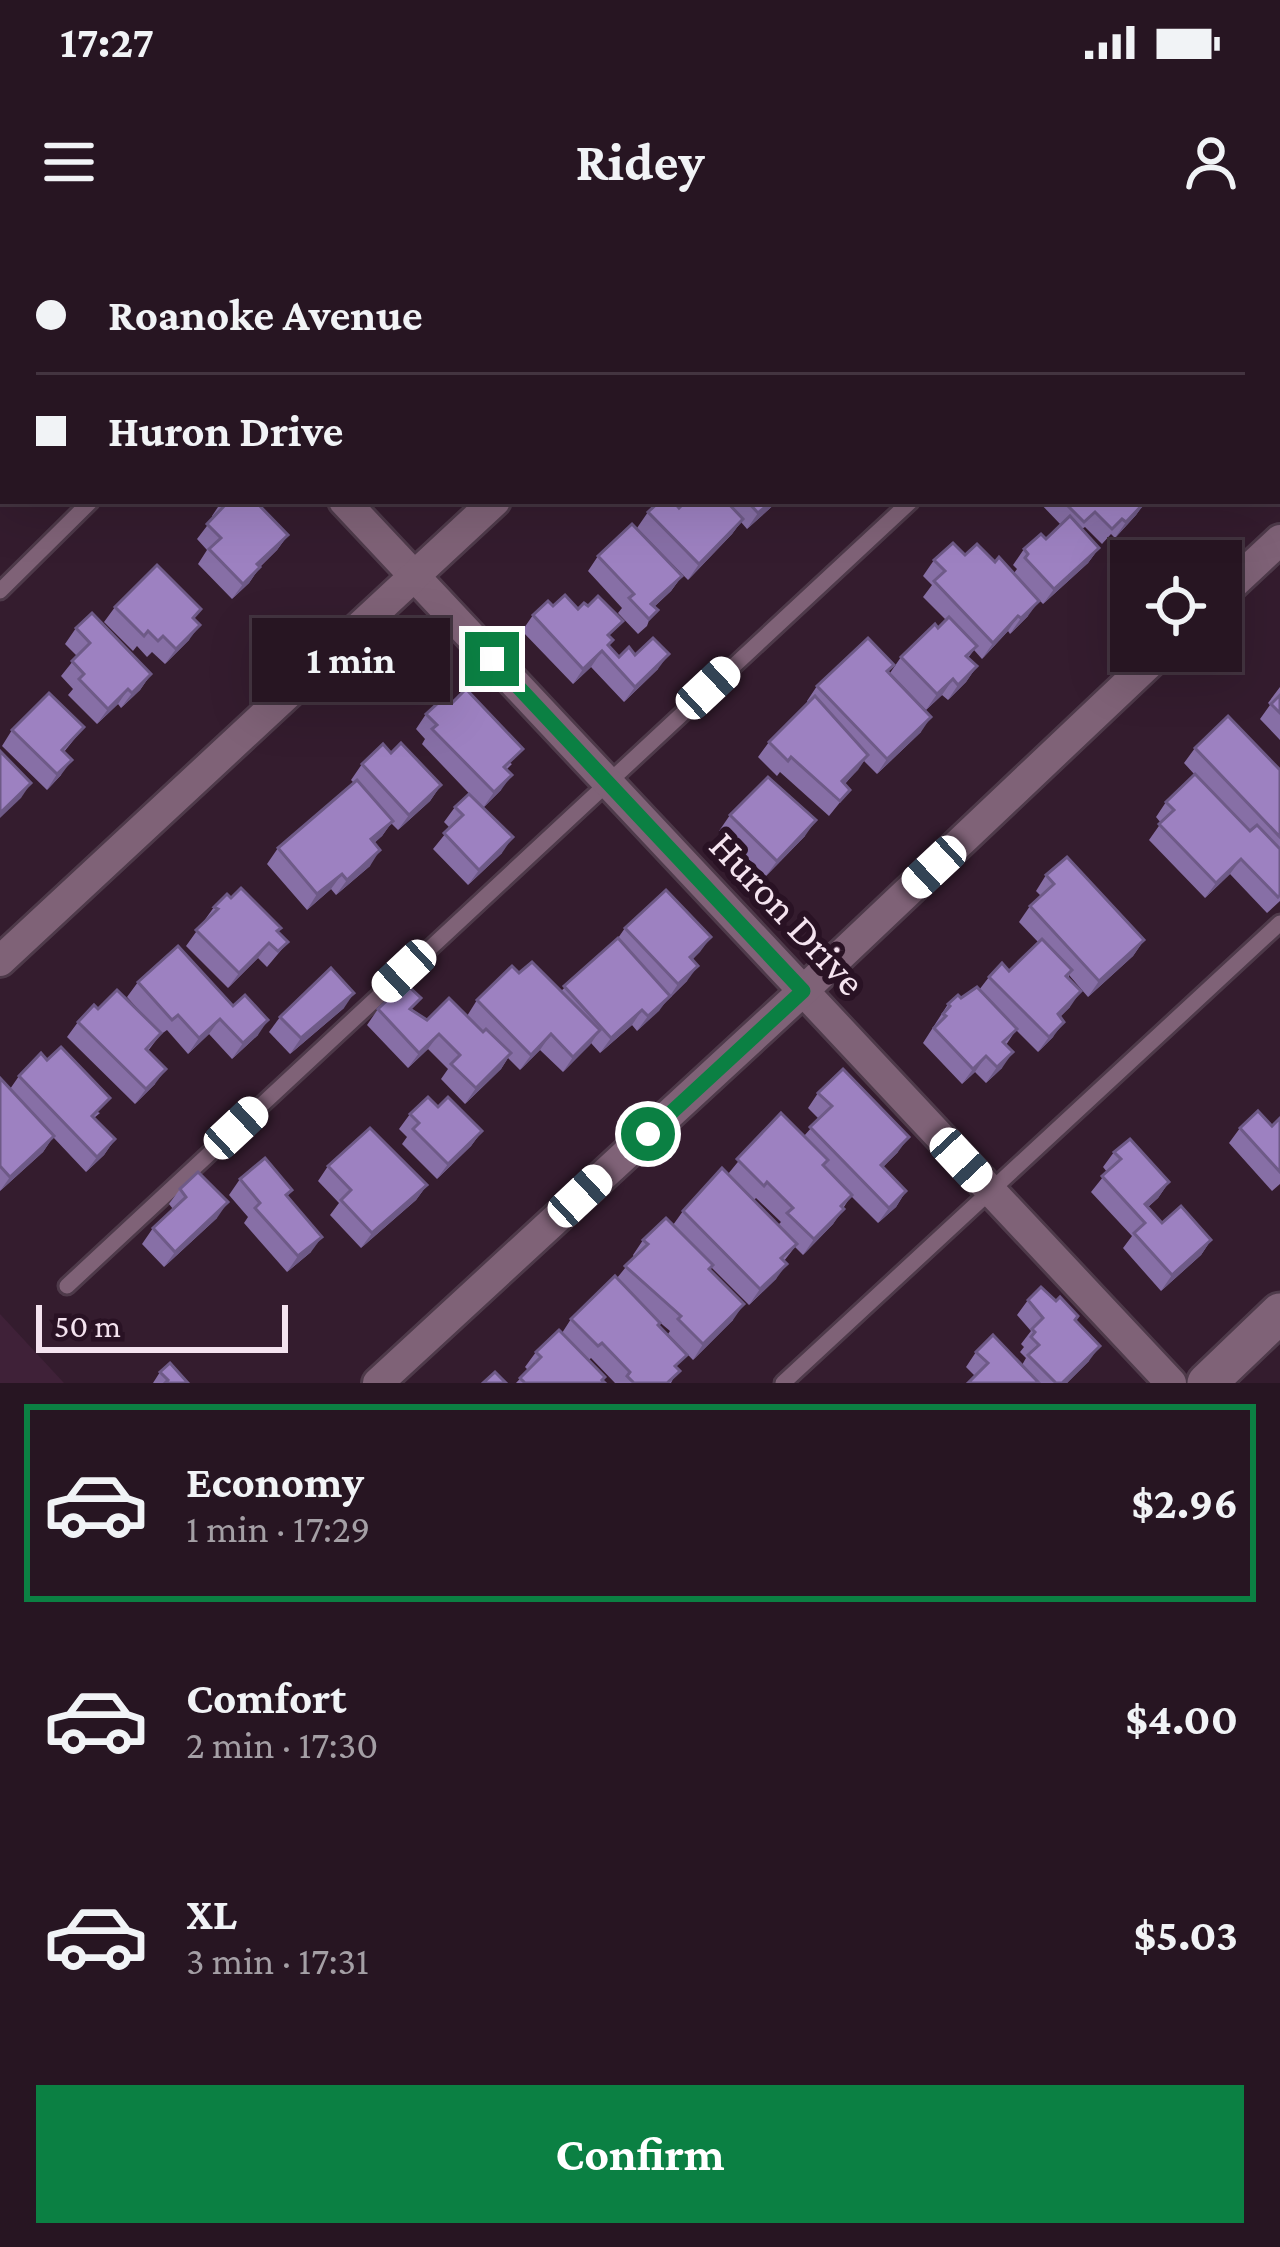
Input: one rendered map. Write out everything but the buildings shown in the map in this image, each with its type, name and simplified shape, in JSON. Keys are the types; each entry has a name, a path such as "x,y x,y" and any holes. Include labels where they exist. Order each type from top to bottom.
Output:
{"street":[{"name":"Huron Drive","path":"347,504 1171,1383"},
{"path":"0,962 492,504"},
{"path":"1242,576 1280,540"},
{"path":"378,1383 1140,672"},
{"path":"1207,1383 1280,1313"}],"lane":[{"path":"0,591 89,504"},
{"path":"67,1286 908,504"},
{"path":"783,1383 1280,923"}],"shaded area":[{"path":"0,1314 64,1383 0,1383"}],"route":[{"path":"492,659 803,991 648,1134"}]}
